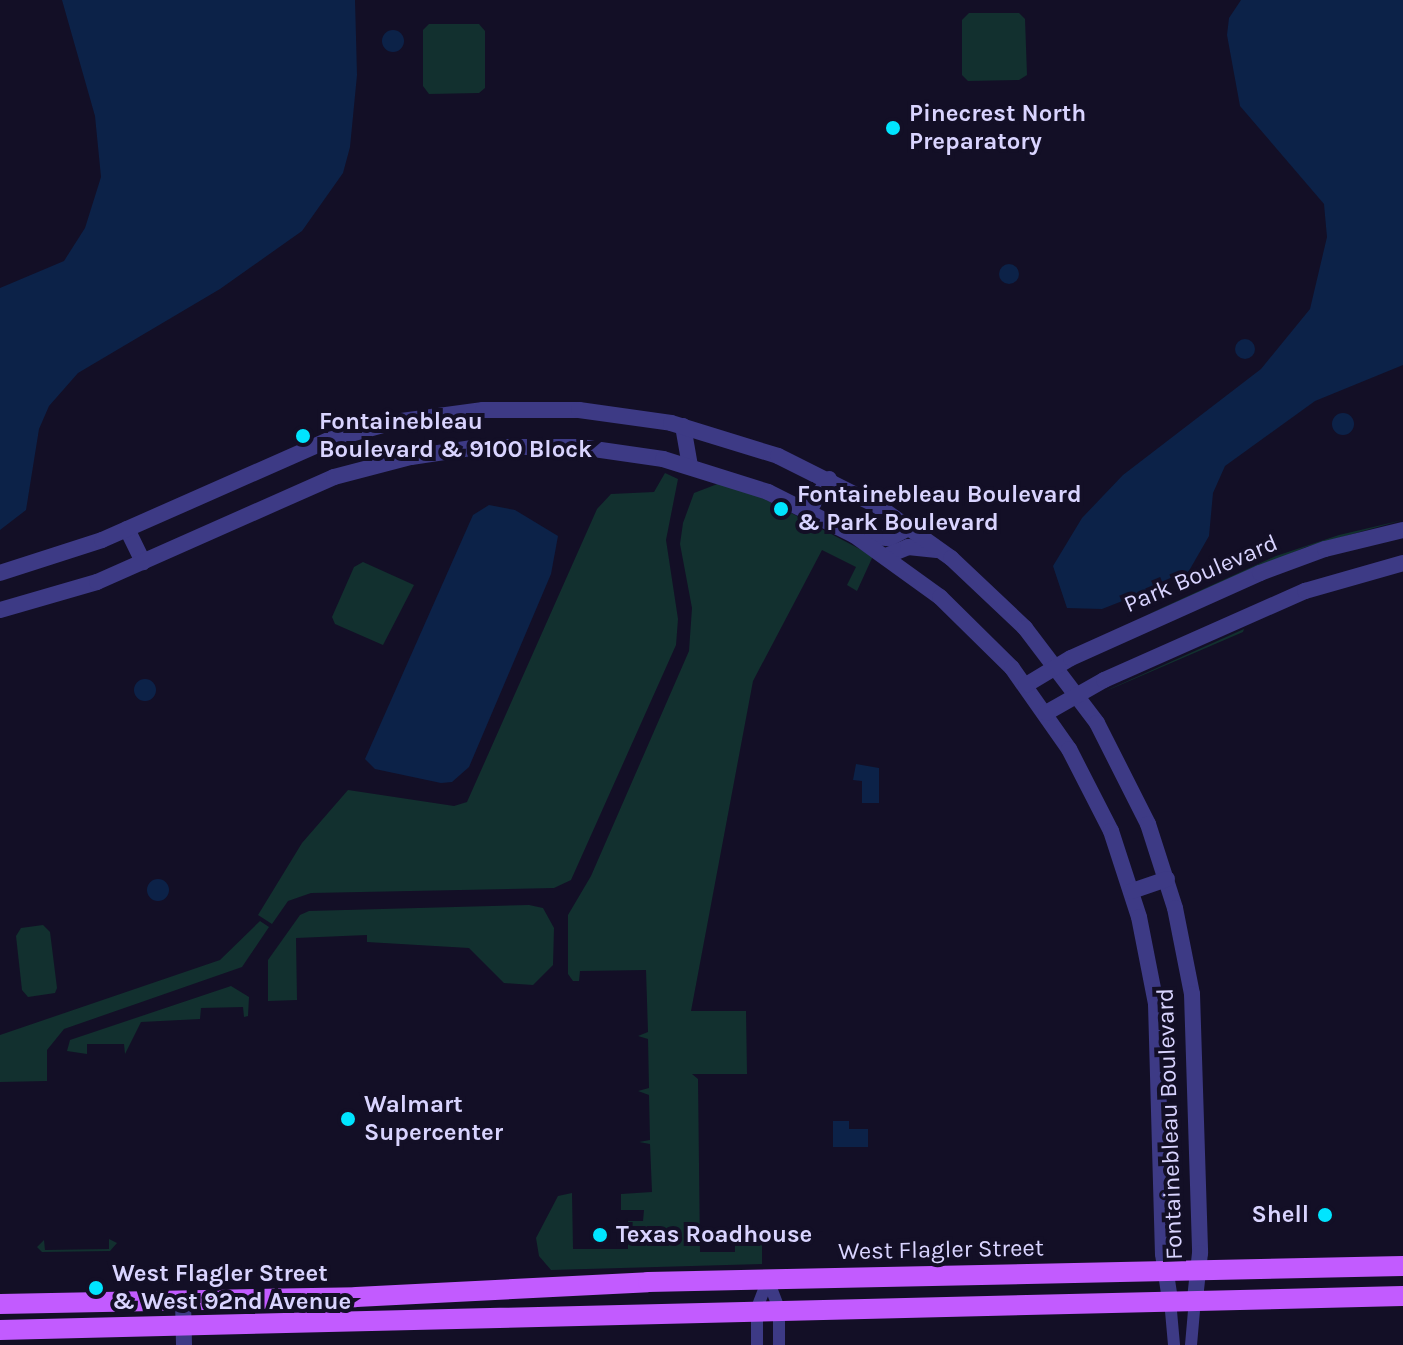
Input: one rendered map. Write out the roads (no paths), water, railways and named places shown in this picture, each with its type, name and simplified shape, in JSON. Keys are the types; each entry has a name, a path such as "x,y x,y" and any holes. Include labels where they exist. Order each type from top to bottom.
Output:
{"main road":[{"name":"West Flagler Street","path":"0,1304 768,1280 1403,1266"},
{"path":"0,1330 184,1336 757,1308 1403,1296"}],"street":[{"name":"Fontainebleau Boulevard","path":"0,573 127,529 308,447 416,418 551,409 683,426 757,448 829,479 911,527 943,551 1009,611 1056,665 1125,773 1167,879 1194,1018 1198,1271 1195,1299"},
{"path":"683,426 690,466"},
{"name":"Fontainebleau Boulevard","path":"0,610 77,589 303,488 411,457 538,445 628,453 690,466 809,510 854,535 959,613 1026,685 1046,713 1100,806 1132,891 1156,1004 1166,1271 1170,1300"},
{"path":"809,510 829,479"},
{"path":"854,535 890,538 911,527"},
{"path":"127,529 143,562"},
{"name":"Park Boulevard","path":"1026,685 1056,665 1283,564 1403,530"},
{"path":"886,556 908,547 943,551"},
{"path":"1046,713 1076,693 1305,591 1403,563"},
{"path":"1132,891 1167,879"},
{"path":"768,1280 779,1308 779,1345"},
{"path":"757,1345 757,1308 768,1280"},
{"path":"1191,1345 1195,1299"},
{"path":"183,1300 184,1336"},
{"path":"1170,1300 1174,1345"}],"water":[{"path":"62,0 355,0 357,75 350,147 343,173 302,231 220,289 78,373 49,406 39,429 26,510 0,530 0,288 64,261 85,228 101,177 95,116"},
{"path":"1241,0 1403,0 1403,365 1315,401 1225,466 1213,493 1209,536 1186,576 1102,609 1067,608 1053,566 1082,518 1123,475 1261,369 1310,309 1327,237 1324,204 1240,106 1227,35 1229,18"},
{"path":"393,30 401,33 404,41 401,49 393,52 385,49 382,41 385,33"},
{"path":"1009,264 1016,267 1019,274 1016,281 1009,284 1002,281 999,274 1002,267"},
{"path":"1245,339 1252,342 1255,349 1252,356 1245,359 1238,356 1235,349 1238,342"},
{"path":"1343,413 1351,416 1354,424 1351,432 1343,435 1335,432 1332,424 1335,416"},
{"path":"489,505 515,510 558,536 551,574 469,767 452,782 441,783 375,769 365,759 473,515"},
{"path":"145,679 153,682 156,690 153,698 145,701 137,698 134,690 137,682"},
{"path":"856,764 879,768 879,803 862,803 862,781 853,780"},
{"path":"158,879 166,882 169,890 166,898 158,901 150,898 147,890 150,882"},
{"path":"833,1121 849,1121 849,1129 868,1129 868,1147 833,1147"}],"place":[{"name":"Pinecrest North Preparatory","path":"893,128"},
{"name":"Fontainebleau Boulevard & 9100 Block","path":"303,436"},
{"name":"Fontainebleau Boulevard & Park Boulevard","path":"781,509"},
{"name":"Walmart Supercenter","path":"348,1119"},
{"name":"Shell","path":"1325,1215"},
{"name":"Texas Roadhouse","path":"600,1235"},
{"name":"West Flagler Street & West 92nd Avenue","path":"96,1288"}]}
